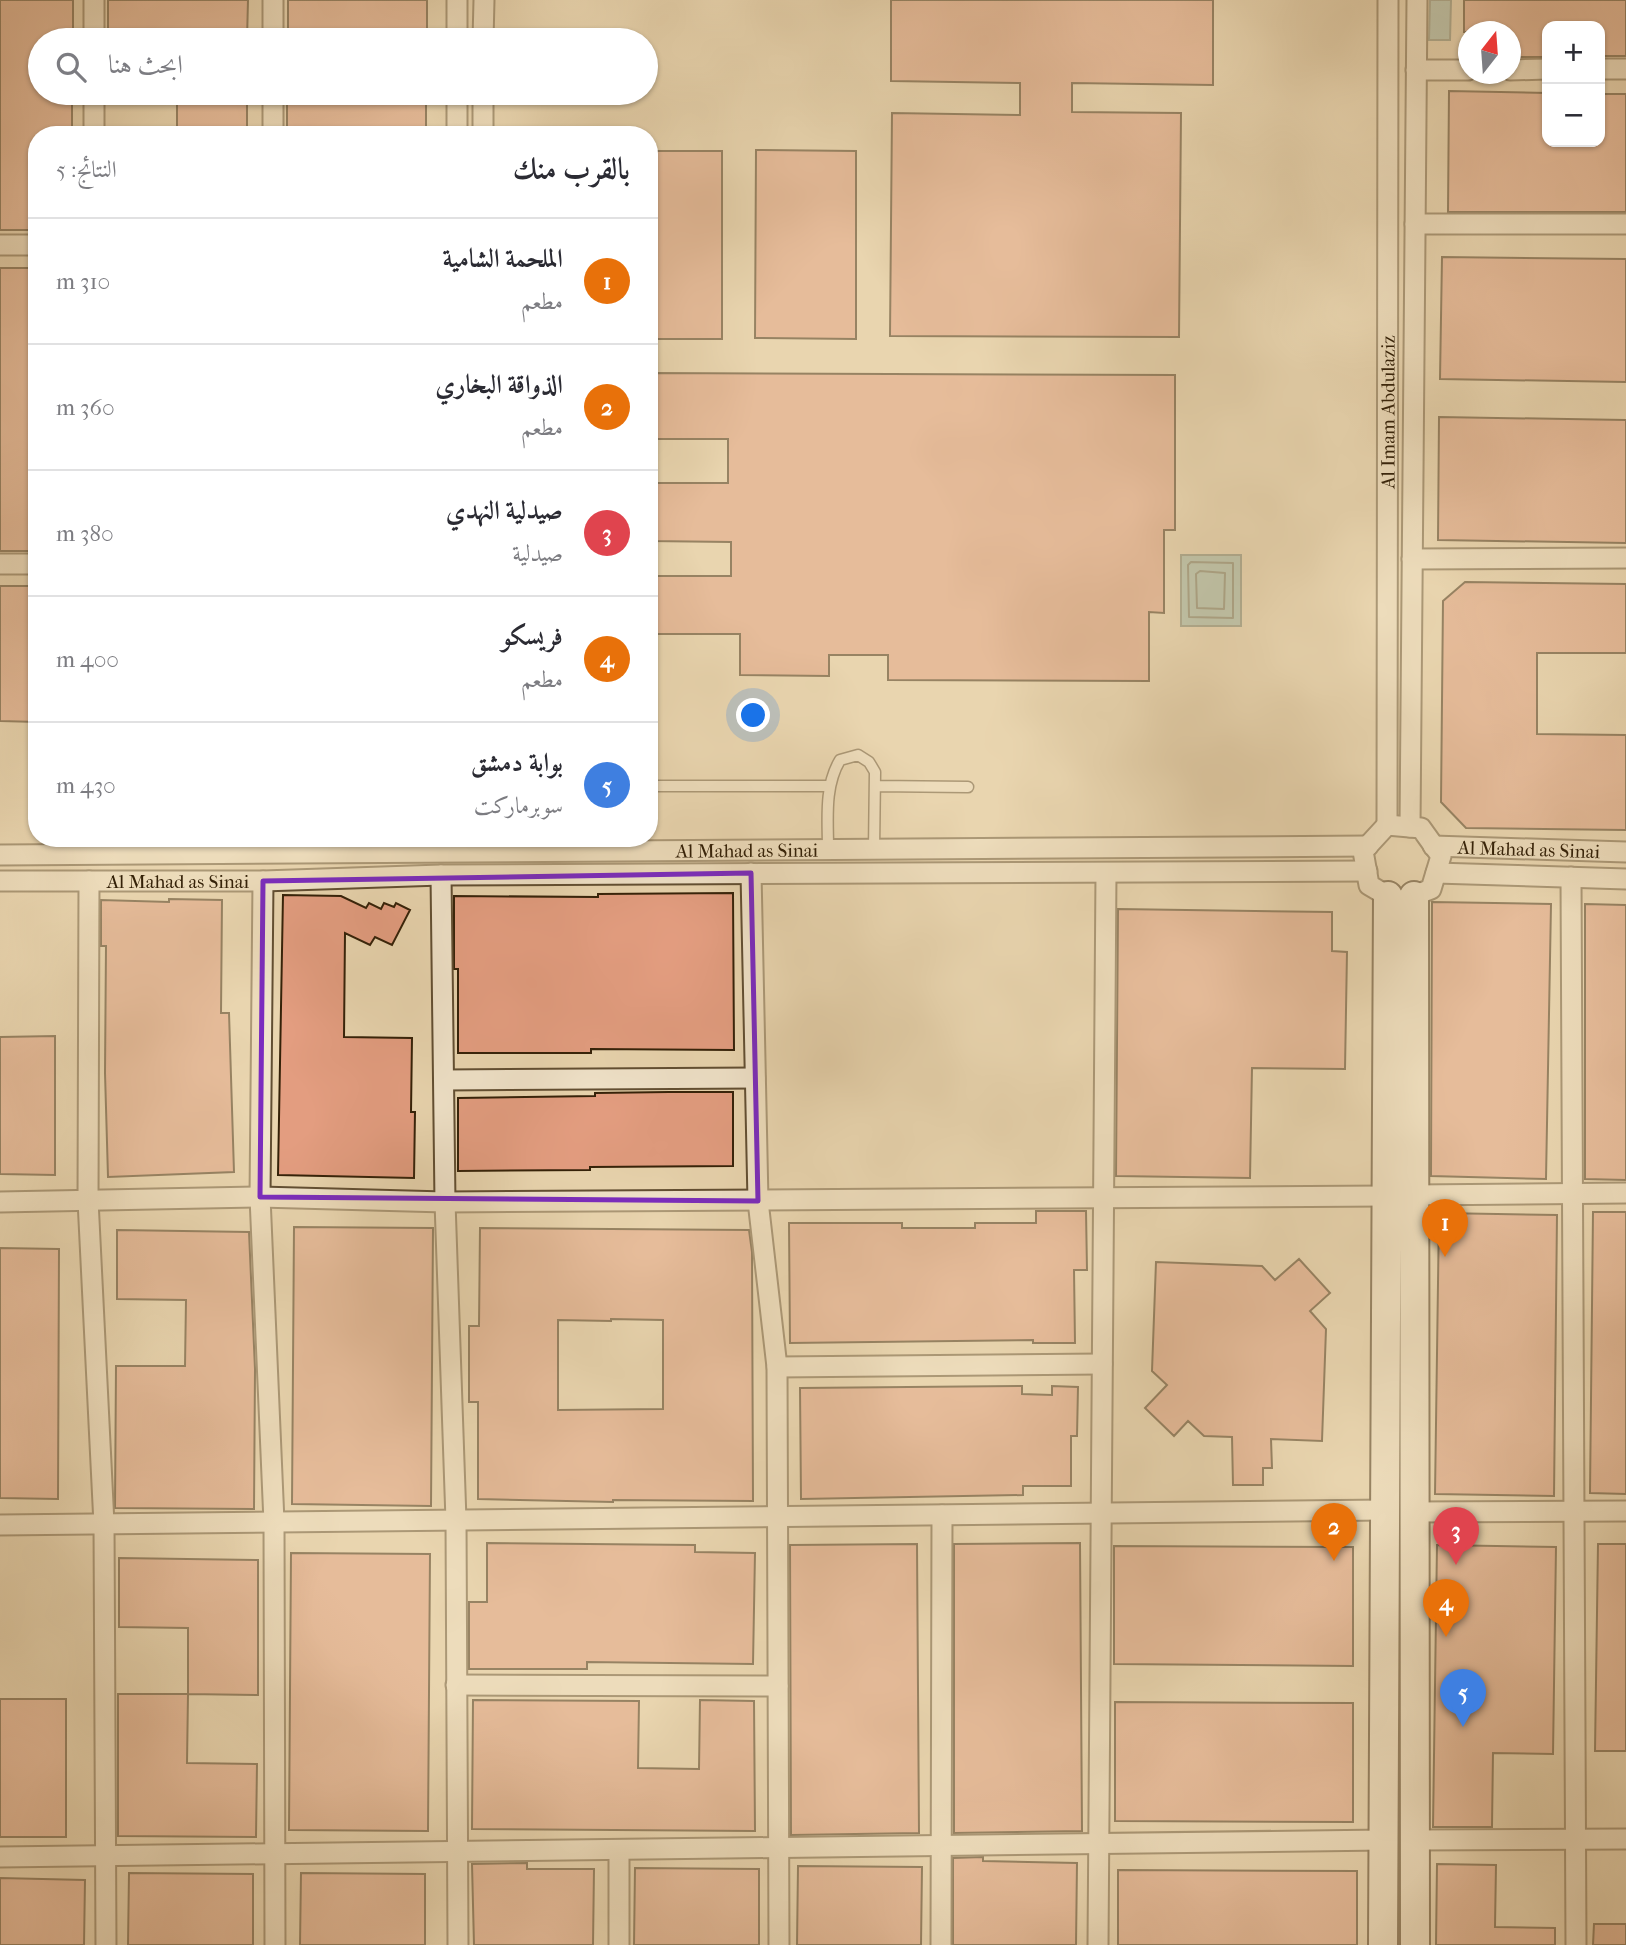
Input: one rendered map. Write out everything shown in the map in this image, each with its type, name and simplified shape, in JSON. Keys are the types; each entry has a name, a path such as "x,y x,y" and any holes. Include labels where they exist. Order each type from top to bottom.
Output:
{"street":[{"path":"94,0 94,28"},
{"path":"273,0 273,28"},
{"path":"457,0 457,28"},
{"path":"484,0 484,28"},
{"name":"Al Imam Abdulaziz","path":"1387,825 1388,0"},
{"path":"1410,827 1417,0"},
{"path":"1521,70 1542,69"},
{"path":"1605,69 1626,69"},
{"path":"1416,70 1458,70"},
{"path":"94,105 94,126"},
{"path":"273,105 273,126"},
{"path":"457,105 457,126"},
{"path":"483,105 483,126"},
{"path":"1415,224 1626,224"},
{"path":"0,245 28,245"},
{"path":"1412,559 1626,558"},
{"path":"0,564 28,564"},
{"path":"1387,825 1410,827 1421,828 1441,856 1430,889 1401,896 1369,885 1363,850 1387,825"},
{"name":"Al Mahad as Sinai","path":"655,847 874,850 1368,846"},
{"name":"Al Mahad as Sinai","path":"1433,846 1626,852"},
{"name":"Al Mahad as Sinai","path":"0,855 84,847"},
{"name":"Al Mahad as Sinai","path":"0,881 263,881 440,875 1367,871"},
{"path":"751,873 758,1201 777,1367 779,1945"},
{"path":"1098,1945 1106,873"},
{"name":"Al Mahad as Sinai","path":"1436,873 1626,879"},
{"path":"440,875 445,1202 456,1520 458,1945"},
{"path":"1571,877 1576,1945"},
{"path":"89,881 88,1200 104,1524 106,1945"},
{"path":"263,881 260,1197 274,1522 275,1945"},
{"path":"1383,1945 1385,1510 1400,1195 1401,896"},
{"path":"445,1080 755,1078"},
{"path":"0,1202 260,1197 445,1202 1626,1193"},
{"path":"1400,1195 1414,1512 1415,1945"},
{"path":"777,1367 1102,1364"},
{"path":"0,1525 1385,1510"},
{"path":"1414,1512 1626,1511"},
{"path":"941,1945 942,1515"},
{"path":"456,1685 778,1686"},
{"path":"1415,1840 1626,1839"},
{"path":"0,1857 1384,1840"},
{"path":"619,1850 619,1945"}],"lane":[{"path":"828,849 828,786 840,760 858,755 869,762 875,772 874,850"},
{"path":"658,786 828,786"},
{"path":"876,786 968,787"}],"highlighted area":[{"path":"751,873 758,1201 260,1197 263,881"}],"water":[{"path":"1430,0 1451,0 1450,40 1429,40"},
{"path":"1181,555 1241,555 1241,626 1181,626"}],"building":[{"path":"0,0 73,0 73,28 28,28 28,105 72,105 72,126 28,126 28,230 0,230"},
{"path":"108,0 248,0 247,28 108,28"},
{"path":"288,0 427,0 427,28 288,28"},
{"path":"891,0 1213,0 1213,85 1072,83 1072,112 1181,113 1179,337 890,336 892,113 1020,115 1020,83 891,81"},
{"path":"1464,0 1626,0 1626,56 1605,56 1605,21 1542,21 1542,57 1521,57 1521,21 1464,21"},
{"path":"1449,91 1542,93 1542,147 1605,147 1605,94 1626,94 1626,212 1448,212"},
{"path":"177,105 247,105 247,126 177,126"},
{"path":"287,105 426,105 426,126 287,126"},
{"path":"756,150 856,151 856,339 755,338"},
{"path":"658,151 722,151 722,339 658,339"},
{"path":"1442,257 1626,259 1626,382 1440,379"},
{"path":"0,268 28,268 28,551 0,551"},
{"path":"658,373 1175,375 1175,530 1164,530 1164,613 1149,612 1149,681 888,680 888,655 829,655 829,676 740,675 740,634 658,634 658,576 731,576 731,542 658,541 658,483 728,483 728,439 658,439"},
{"path":"1439,417 1626,420 1626,543 1438,540"},
{"path":"1465,582 1626,584 1626,653 1537,653 1537,734 1626,735 1626,830 1466,828 1441,802 1443,601"},
{"path":"0,586 28,586 28,722 0,721"},
{"path":"733,893 734,1050 591,1049 591,1053 458,1053 458,969 454,969 454,896 598,897 598,894"},
{"path":"283,895 341,896 366,908 369,903 381,909 384,903 394,907 396,903 410,910 392,945 375,937 370,945 345,933 344,1037 412,1038 414,1178 278,1175"},
{"path":"169,899 222,900 221,1013 229,1013 234,1172 108,1177 106,946 101,946 101,900 169,902"},
{"path":"1432,902 1551,904 1546,1179 1431,1176"},
{"path":"1585,904 1626,905 1626,1180 1585,1179"},
{"path":"1118,909 1332,912 1332,951 1347,952 1345,1069 1252,1068 1250,1178 1116,1176"},
{"path":"55,1036 55,1175 0,1174 0,1037"},
{"path":"733,1092 733,1166 458,1171 458,1098"},
{"path":"1036,1211 1086,1211 1087,1270 1074,1270 1075,1343 1033,1343 1033,1340 790,1343 789,1223 902,1223 902,1228 975,1228 975,1223 1036,1223"},
{"path":"1593,1212 1626,1212 1626,1494 1590,1493"},
{"path":"1439,1213 1557,1215 1554,1496 1435,1494"},
{"path":"294,1227 433,1228 431,1506 292,1504"},
{"path":"480,1228 749,1230 752,1252 753,1501 478,1499 478,1402 469,1402 469,1326 479,1326","holes":["558,1320 663,1320 663,1409 558,1410"]},
{"path":"117,1230 249,1232 255,1369 254,1509 115,1508 116,1366 185,1366 186,1300 117,1299"},
{"path":"0,1248 59,1249 58,1499 0,1498"},
{"path":"1299,1259 1330,1293 1310,1311 1326,1329 1322,1441 1271,1439 1272,1468 1263,1468 1263,1485 1233,1485 1232,1437 1204,1436 1188,1421 1174,1436 1145,1408 1167,1385 1152,1371 1156,1262 1262,1266 1275,1280"},
{"path":"1022,1386 1022,1394 1052,1395 1052,1386 1078,1387 1077,1436 1071,1436 1071,1486 1023,1486 1023,1495 801,1499 800,1388"},
{"path":"487,1543 695,1545 695,1552 755,1553 753,1664 587,1662 587,1669 469,1669 469,1602 487,1602"},
{"path":"1080,1543 1082,1831 954,1833 954,1544"},
{"path":"917,1544 919,1833 791,1835 790,1545"},
{"path":"1598,1544 1626,1544 1626,1751 1595,1751"},
{"path":"1437,1545 1556,1547 1553,1754 1493,1753 1492,1827 1433,1827"},
{"path":"1114,1546 1353,1547 1353,1666 1114,1664"},
{"path":"291,1553 430,1554 428,1831 289,1830"},
{"path":"119,1558 258,1560 258,1695 188,1694 188,1628 119,1627"},
{"path":"118,1694 188,1694 187,1763 257,1764 256,1837 118,1836"},
{"path":"0,1699 66,1699 66,1837 0,1837"},
{"path":"473,1700 639,1701 638,1768 699,1769 700,1700 754,1701 755,1831 472,1829"},
{"path":"1115,1702 1353,1703 1353,1822 1115,1821"},
{"path":"983,1857 983,1861 1077,1863 1076,1945 953,1945 953,1858"},
{"path":"527,1863 527,1869 594,1869 593,1945 474,1945 472,1864"},
{"path":"1437,1864 1496,1865 1495,1927 1555,1928 1555,1945 1436,1945"},
{"path":"798,1866 922,1867 921,1945 797,1945"},
{"path":"635,1868 759,1869 759,1945 634,1945"},
{"path":"1118,1870 1357,1871 1357,1945 1118,1945"},
{"path":"129,1873 253,1874 253,1945 128,1945"},
{"path":"301,1873 425,1874 425,1945 300,1945"},
{"path":"0,1878 85,1880 84,1945 0,1945"},
{"path":"1594,1924 1626,1924 1626,1945 1593,1945"}],"place":[{"name":"الملحمة الشامية","path":"1445,1257"},
{"name":"الذواقة البخاري","path":"1334,1561"},
{"name":"صيدلية النهدي","path":"1456,1565"},
{"name":"فريسكو","path":"1446,1637"},
{"name":"بوابة دمشق","path":"1463,1727"}]}
